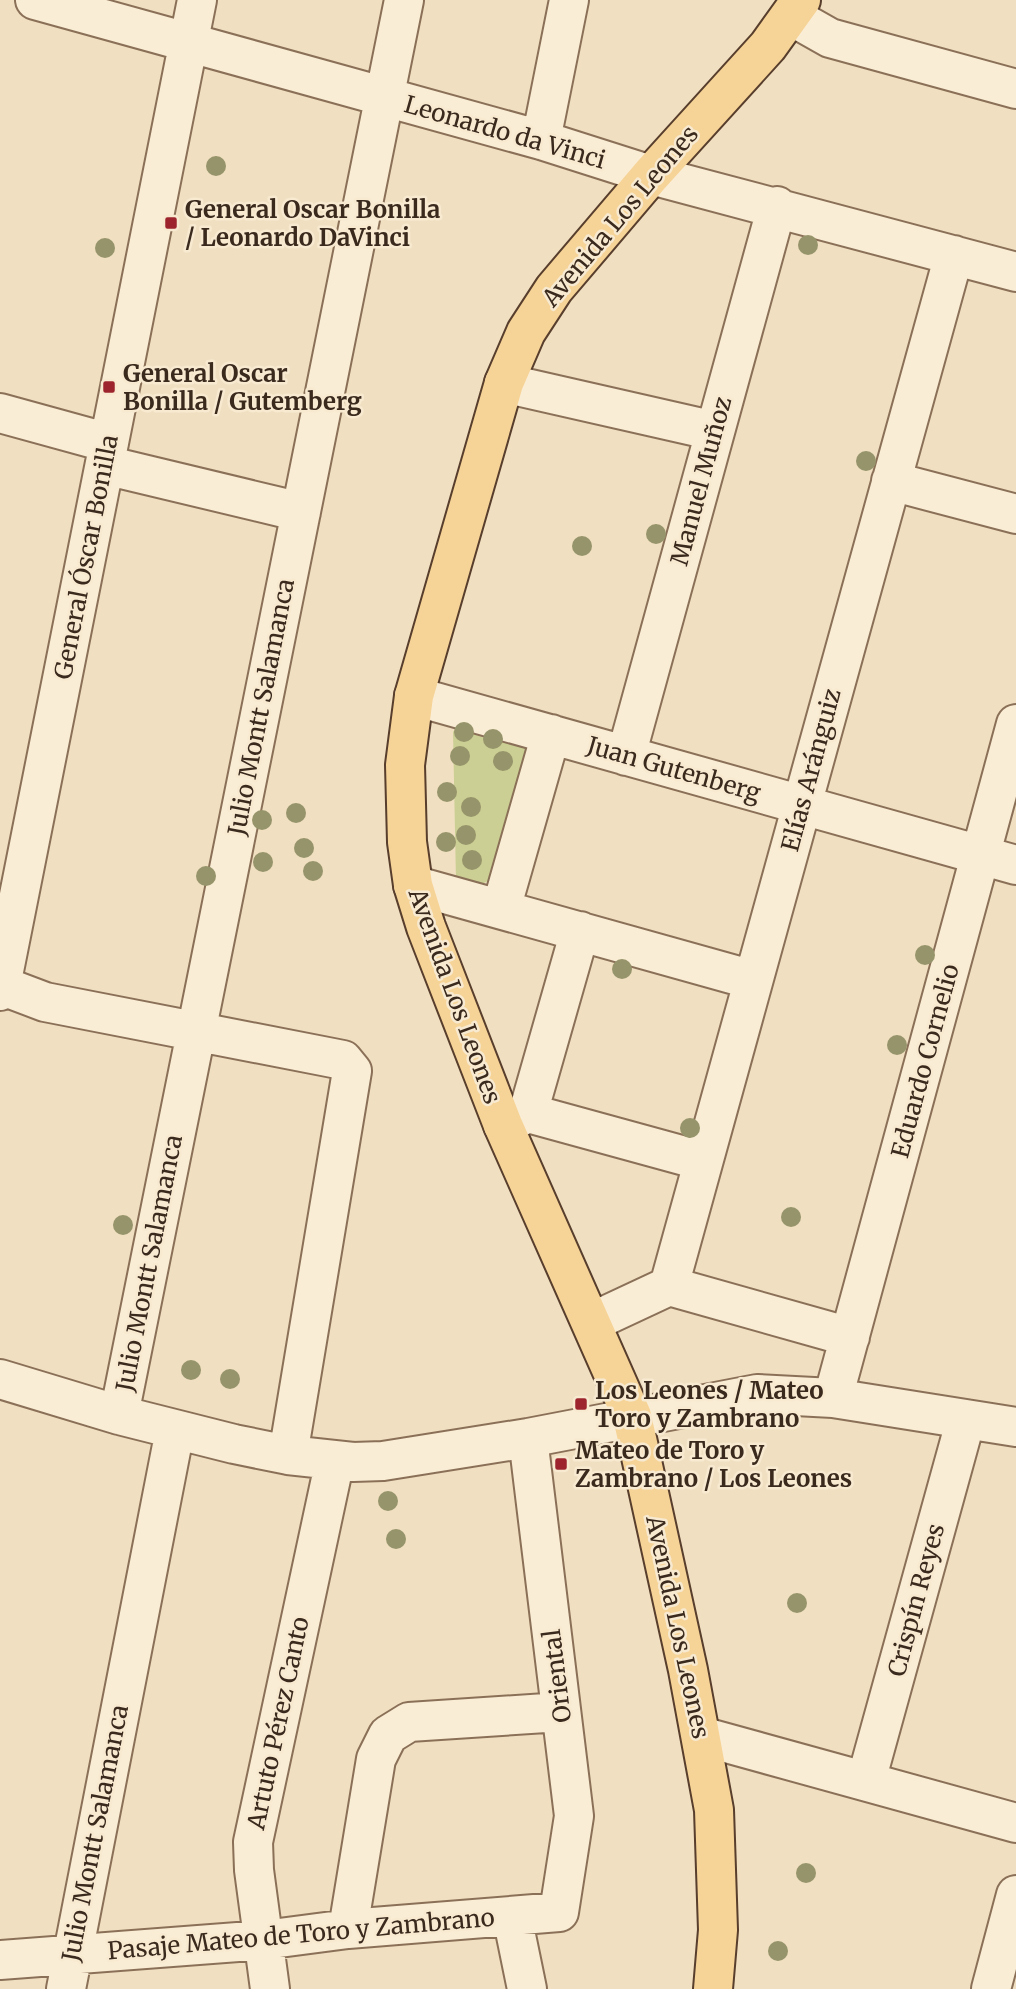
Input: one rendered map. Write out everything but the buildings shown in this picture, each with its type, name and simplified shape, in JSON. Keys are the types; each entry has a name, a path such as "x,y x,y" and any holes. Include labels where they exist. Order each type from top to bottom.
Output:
{"main road":[{"name":"Avenida Los Leones","path":"713,1989 718,1870 714,1811 701,1736 632,1416 592,1322 515,1119 426,927 413,885 404,800 408,731 414,696 505,383 526,332 554,289 651,175 759,55 796,8"}],"street":[{"name":"General Óscar Bonilla","path":"0,987 197,0"},
{"name":"Julio Montt Salamanca","path":"119,1415 404,0"},
{"path":"541,140 569,0"},
{"name":"Leonardo da Vinci","path":"55,3 189,43 541,140 651,175 777,206 1016,272"},
{"path":"796,8 830,38 1016,89"},
{"name":"Manuel Muñoz","path":"626,756 777,206"},
{"name":"Elías Aránguiz","path":"669,1286 954,255"},
{"path":"505,383 715,431"},
{"path":"0,413 107,454 301,512"},
{"path":"891,481 1016,514"},
{"name":"Juan Gutenberg","path":"414,696 998,860"},
{"name":"Eduardo Cornelio","path":"833,1398 998,860 1016,724"},
{"path":"501,909 551,734"},
{"path":"413,885 753,980"},
{"path":"580,931 515,1119 703,1161"},
{"path":"0,987 45,1002 343,1060 352,1071 288,1455"},
{"path":"592,1322 669,1286 850,1337"},
{"path":"0,1379 175,1430 288,1455 335,1460 383,1461 528,1438 757,1394 833,1398 1016,1427"},
{"name":"Crispín Reyes","path":"866,1781 966,1419"},
{"name":"Julio Montt Salamanca","path":"68,1971 175,1430"},
{"name":"Oriental","path":"528,1438 574,1816 559,1912"},
{"name":"Artuto Pérez Canto","path":"269,1989 254,1870 256,1818 335,1460"},
{"path":"348,1929 376,1759 388,1735 409,1722 561,1712"},
{"path":"701,1736 1016,1822"},
{"path":"991,1989 1016,1895"},
{"name":"Pasaje Mateo de Toro y Zambrano","path":"0,1960 68,1971 348,1929 559,1912"},
{"path":"512,1916 527,1989"}],"green space":[{"path":"462,719 538,742 495,870 488,881 476,887 456,880 453,732"}],"place":[{"name":"General Oscar Bonilla / Leonardo DaVinci","path":"171,223"},
{"name":"General Oscar Bonilla / Gutemberg","path":"109,387"},
{"name":"Los Leones / Mateo Toro y Zambrano","path":"581,1404"},
{"name":"Mateo de Toro y Zambrano / Los Leones","path":"561,1464"}]}
